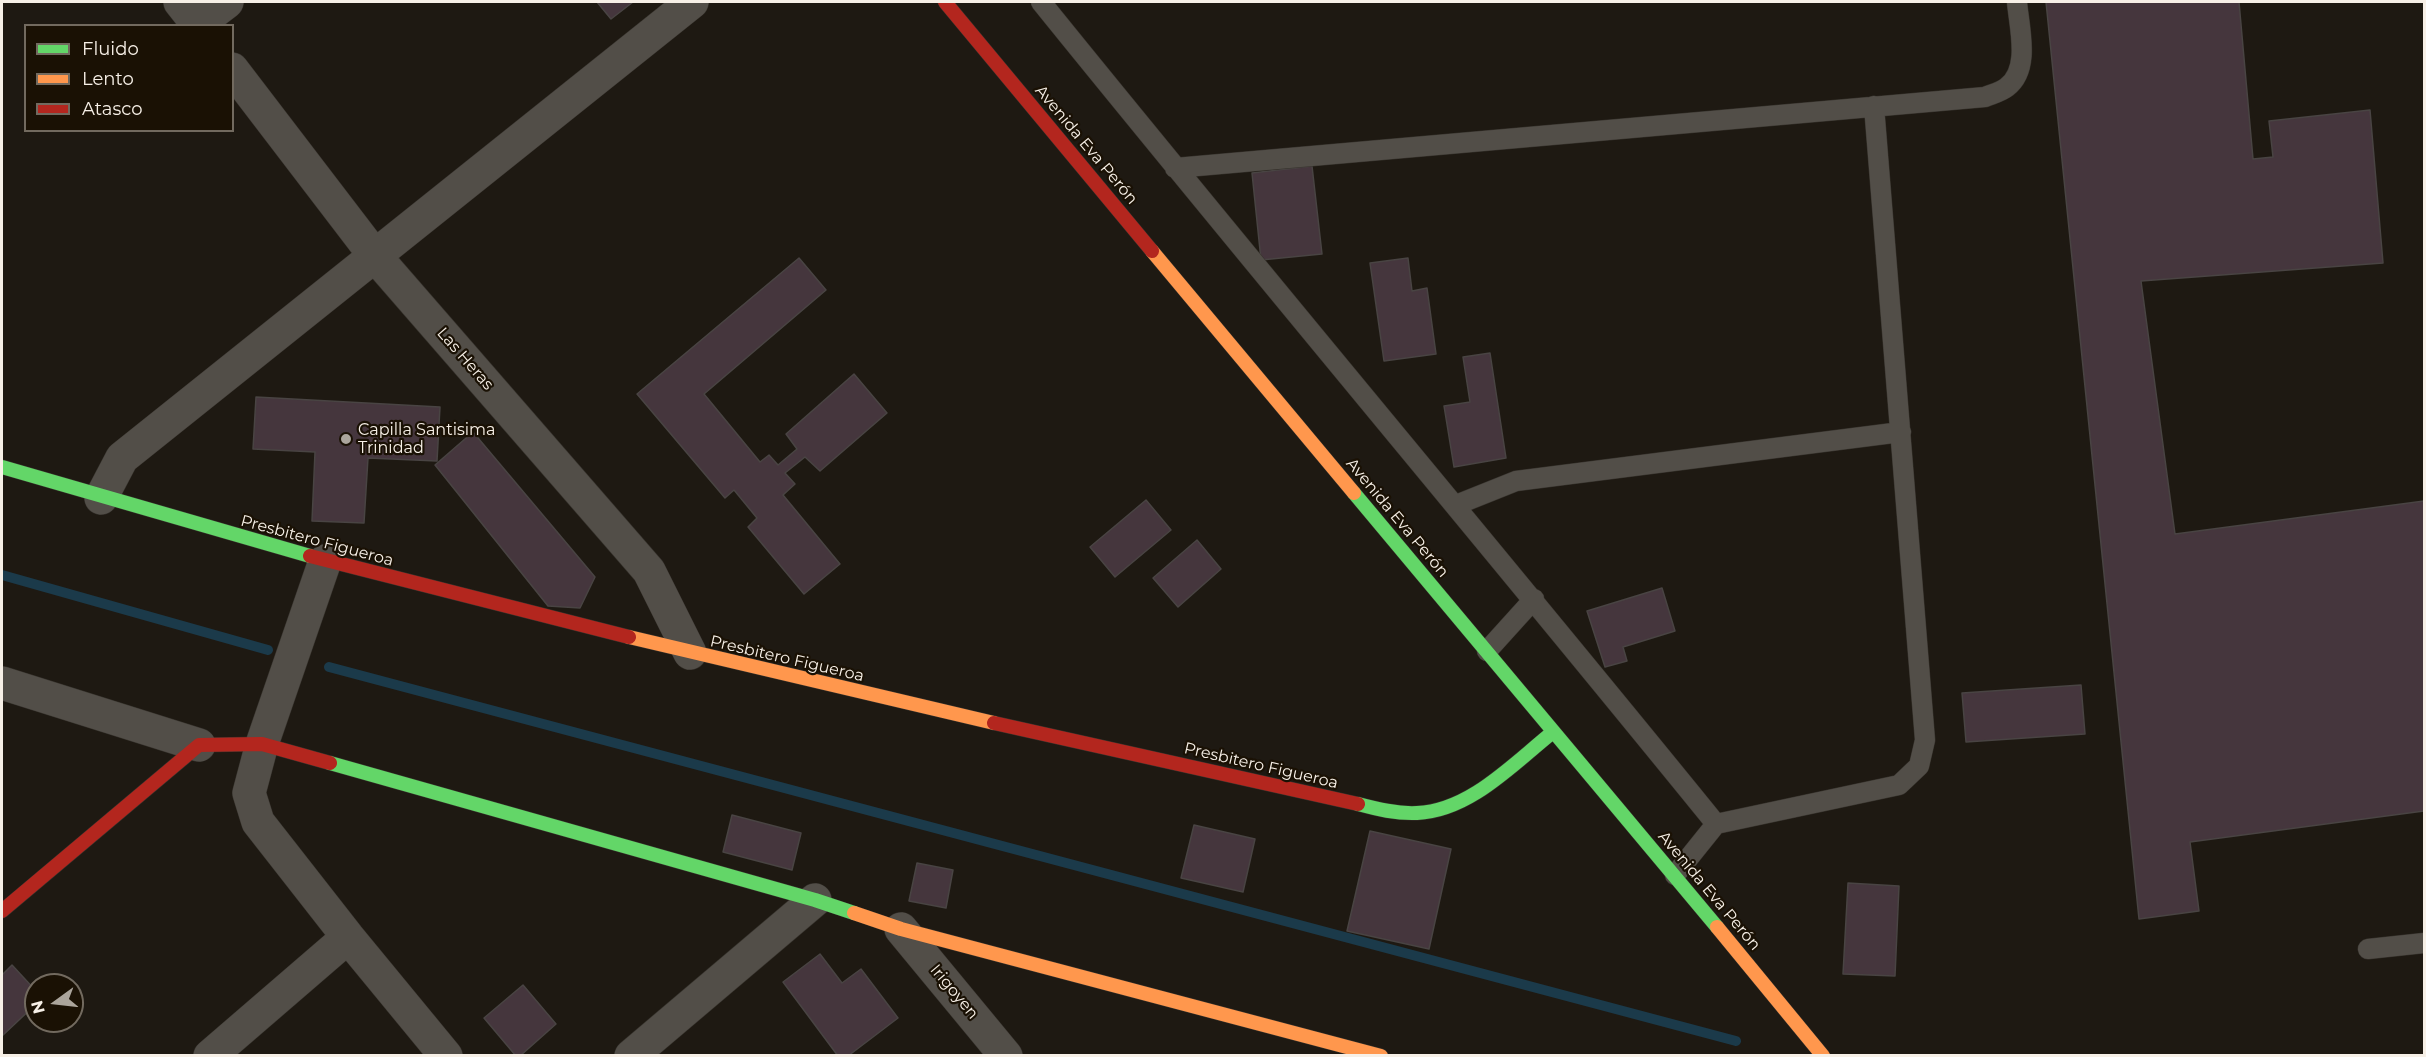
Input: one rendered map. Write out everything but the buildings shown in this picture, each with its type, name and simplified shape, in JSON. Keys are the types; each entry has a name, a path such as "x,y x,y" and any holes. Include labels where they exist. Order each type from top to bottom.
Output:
{"street":[{"path":"192,17 227,2"},
{"path":"101,498 122,458 692,2"},
{"name":"Avenida Eva Perón","path":"945,2 1553,732 1675,874 1823,1056"},
{"name":"Las Heras","path":"234,72 375,256 650,571 690,653"},
{"name":"Presbitero Figueroa","path":"2,467 101,498 325,561 690,653 1383,810 1420,813 1453,804 1481,788 1553,732"},
{"path":"325,561 262,744 249,793 258,822 348,937 446,1056"},
{"path":"2,683 199,745 262,744 815,900 901,929 1381,1056"},
{"path":"2,911 199,745"},
{"path":"631,1056 815,900"},
{"name":"Irigoyen","path":"901,929 1006,1056"},
{"path":"210,1056 348,937"}],"lane":[{"path":"1041,2 1175,168 1534,599 1716,824"},
{"path":"1175,168 1985,97 2007,88 2018,73 2022,50 2017,2"},
{"path":"1675,874 1716,824 1899,785 1918,766 1925,740 1874,106"},
{"path":"1456,505 1516,481 1901,432"},
{"path":"1487,651 1534,599"},
{"path":"2368,949 2424,943"}],"waterway":[{"path":"2,575 268,650"},
{"path":"329,667 1736,1041"}],"traffic: fast":[{"path":"2,467 310,556"},
{"path":"1354,493 1717,927"},
{"path":"1358,804 1387,811 1410,813 1436,810 1455,804 1473,795 1507,771 1553,732"},
{"path":"330,763 854,913"}],"traffic: slow":[{"path":"1152,251 1354,493"},
{"path":"629,637 994,723"},
{"path":"854,913 901,929 1381,1056"},
{"path":"1717,927 1823,1056"}],"traffic: jam":[{"path":"945,2 1152,251"},
{"path":"310,556 629,637"},
{"path":"994,723 1358,804"},
{"path":"2,911 199,745 262,744 330,763"}],"place":[{"name":"Capilla Santisima Trinidad","path":"346,439"}]}
